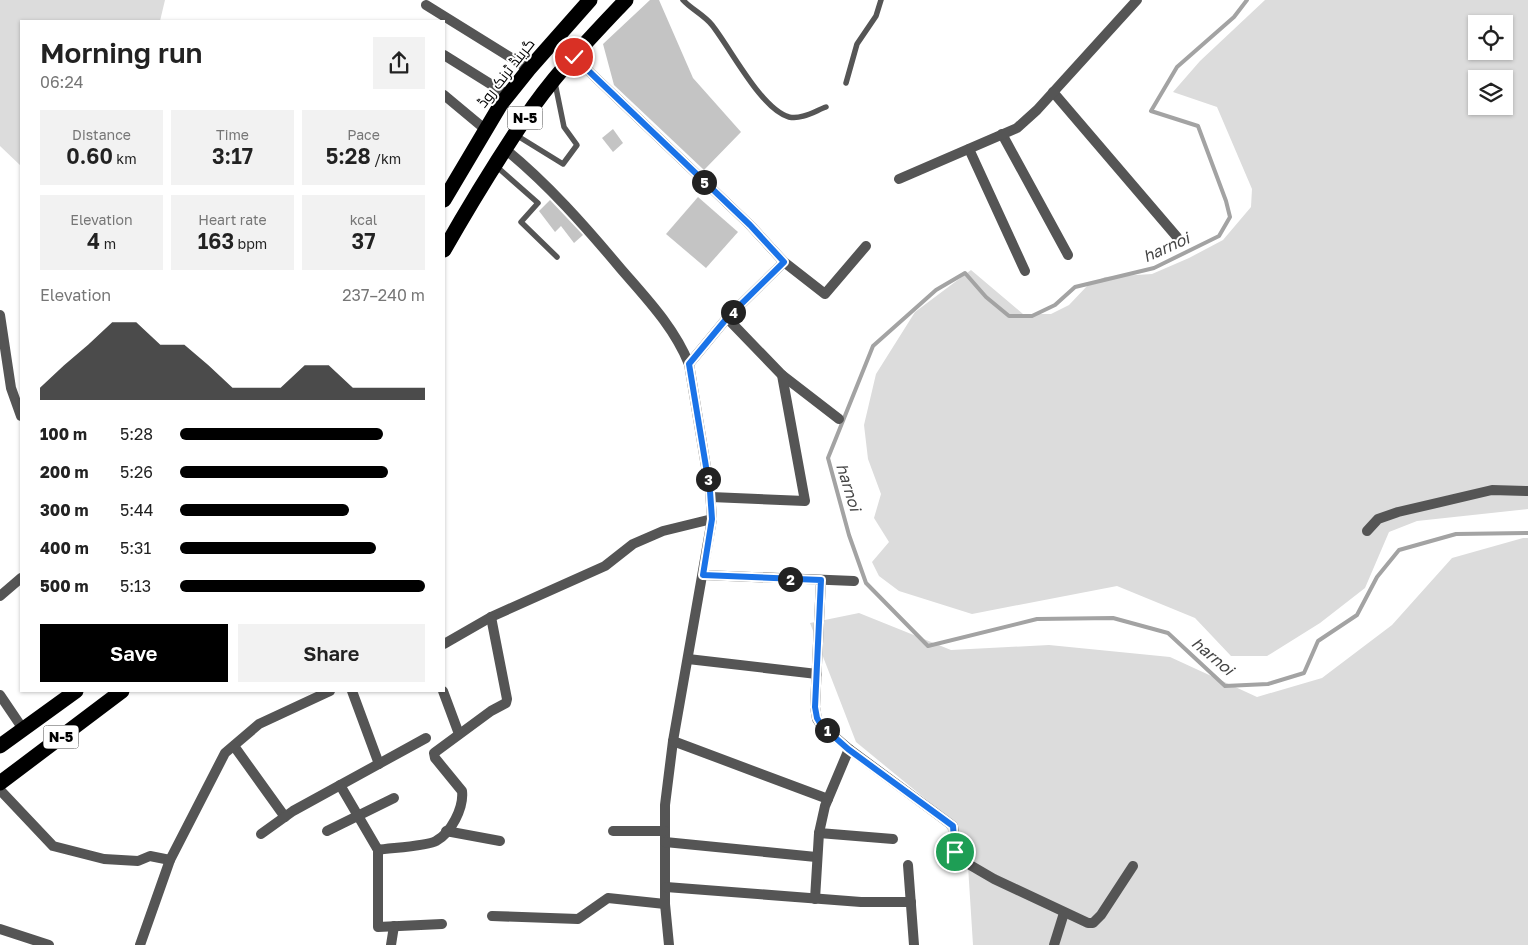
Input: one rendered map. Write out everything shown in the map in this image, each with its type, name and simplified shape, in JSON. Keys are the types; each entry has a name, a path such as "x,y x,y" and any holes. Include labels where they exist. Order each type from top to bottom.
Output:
{"highway":[{"name":"گرینڈ ٹرنک روڈ","path":"445,198 504,100 590,0"},
{"name":"N-5","path":"445,248 494,164 516,135 524,119 574,57 626,0"},
{"path":"504,100 524,119"},
{"name":"N-5","path":"0,746 75,692"},
{"name":"N-5","path":"0,783 121,692"}],"street":[{"path":"899,179 1017,128 1053,92 1137,0"},
{"path":"426,5 529,69"},
{"path":"445,56 504,100"},
{"path":"574,57 750,225 784,262 824,294 866,246"},
{"path":"1053,92 1177,237"},
{"path":"445,95 486,130"},
{"path":"1002,134 1068,255"},
{"path":"505,148 584,224 667,322 681,344 689,364 711,497 712,519 673,741 665,805 665,904 669,945"},
{"path":"969,149 1025,271"},
{"path":"689,364 727,318 784,262"},
{"path":"0,315 11,388 20,413"},
{"path":"727,318 782,375 838,420"},
{"path":"711,497 805,501 782,375"},
{"path":"1367,531 1378,519 1398,512 1492,490 1528,492"},
{"path":"445,643 492,617 604,566 633,544 663,531 712,519"},
{"path":"703,575 854,581"},
{"path":"2,590 20,579"},
{"path":"821,580 817,718 848,749 953,826 958,858 994,879 1088,923 1093,923 1101,915 1133,866"},
{"path":"378,850 436,842 460,810 462,791 435,758 434,753 490,711 506,704 507,699 492,617"},
{"path":"688,659 817,674"},
{"path":"140,945 170,860 226,753 259,724 328,692"},
{"path":"352,692 379,764"},
{"path":"443,692 459,734"},
{"path":"0,695 24,729"},
{"path":"261,834 285,817 340,785 426,738"},
{"path":"673,741 828,799"},
{"path":"234,746 285,817"},
{"path":"815,898 816,857 819,833 828,799 848,749"},
{"path":"340,785 378,850 378,927 442,924"},
{"path":"0,790 53,846 104,859 138,861 150,856 170,860"},
{"path":"328,830 394,798"},
{"path":"446,831 500,841"},
{"path":"613,831 665,831"},
{"path":"819,833 893,839"},
{"path":"665,842 816,857"},
{"path":"908,865 914,945"},
{"path":"666,886 815,898 911,902"},
{"path":"492,916 578,919 608,898 665,904"},
{"path":"1054,945 1064,913"},
{"path":"391,945 394,926"},
{"path":"0,929 49,945"}],"lane":[{"path":"683,0 710,23 760,96 782,114 791,118 800,117 826,107"},
{"path":"846,83 857,44 876,16 881,0"},
{"path":"516,135 563,164 577,145 564,127 554,82"},
{"path":"494,164 538,204 521,222 557,257"}],"shaded area":[{"path":"0,0 165,0 160,20 20,20 20,165 0,146"},
{"path":"1265,0 1528,0 1528,509 1417,521 1389,532 1365,588 1320,623 1267,656 1231,656 1195,618 1117,586 972,614 899,591 879,576 872,562 889,542 874,518 881,494 868,459 864,425 876,374 915,312 971,270 1023,314 1051,314 1069,305 1088,285 1105,277 1152,274 1189,258 1223,240 1251,207 1252,189 1217,107 1173,92 1200,61"},
{"path":"1528,538 1528,945 973,945 968,866 934,806 856,742 810,623 859,613 951,650 1049,645 1170,657 1257,697 1322,678 1392,625 1452,558"}],"building":[{"path":"650,0 659,0 693,78 741,132 704,170 614,85 603,44"},
{"path":"613,129 623,143 613,152 602,138"},
{"path":"698,197 738,232 706,268 666,234"},
{"path":"550,200 583,235 574,243 561,226 555,232 539,211"}],"waterway":[{"name":"harnoi","path":"1247,0 1234,17 1177,67 1151,111 1198,126 1226,201 1230,217 1219,236 1154,268 1075,287 1055,305 1032,316 1009,316 986,297 965,273 936,290 873,346 828,458 849,535 866,583 928,646 1037,619 1113,618 1168,633 1225,686 1268,684 1304,673 1318,641 1357,615 1377,577 1399,550 1456,534 1528,533"}],"route":[{"path":"574,57 750,225 784,262 727,318 689,364 698,408 710,491 712,519 703,575 821,580 815,707 817,718 821,725 848,749 919,799 953,826 955,830 955,852"}]}
